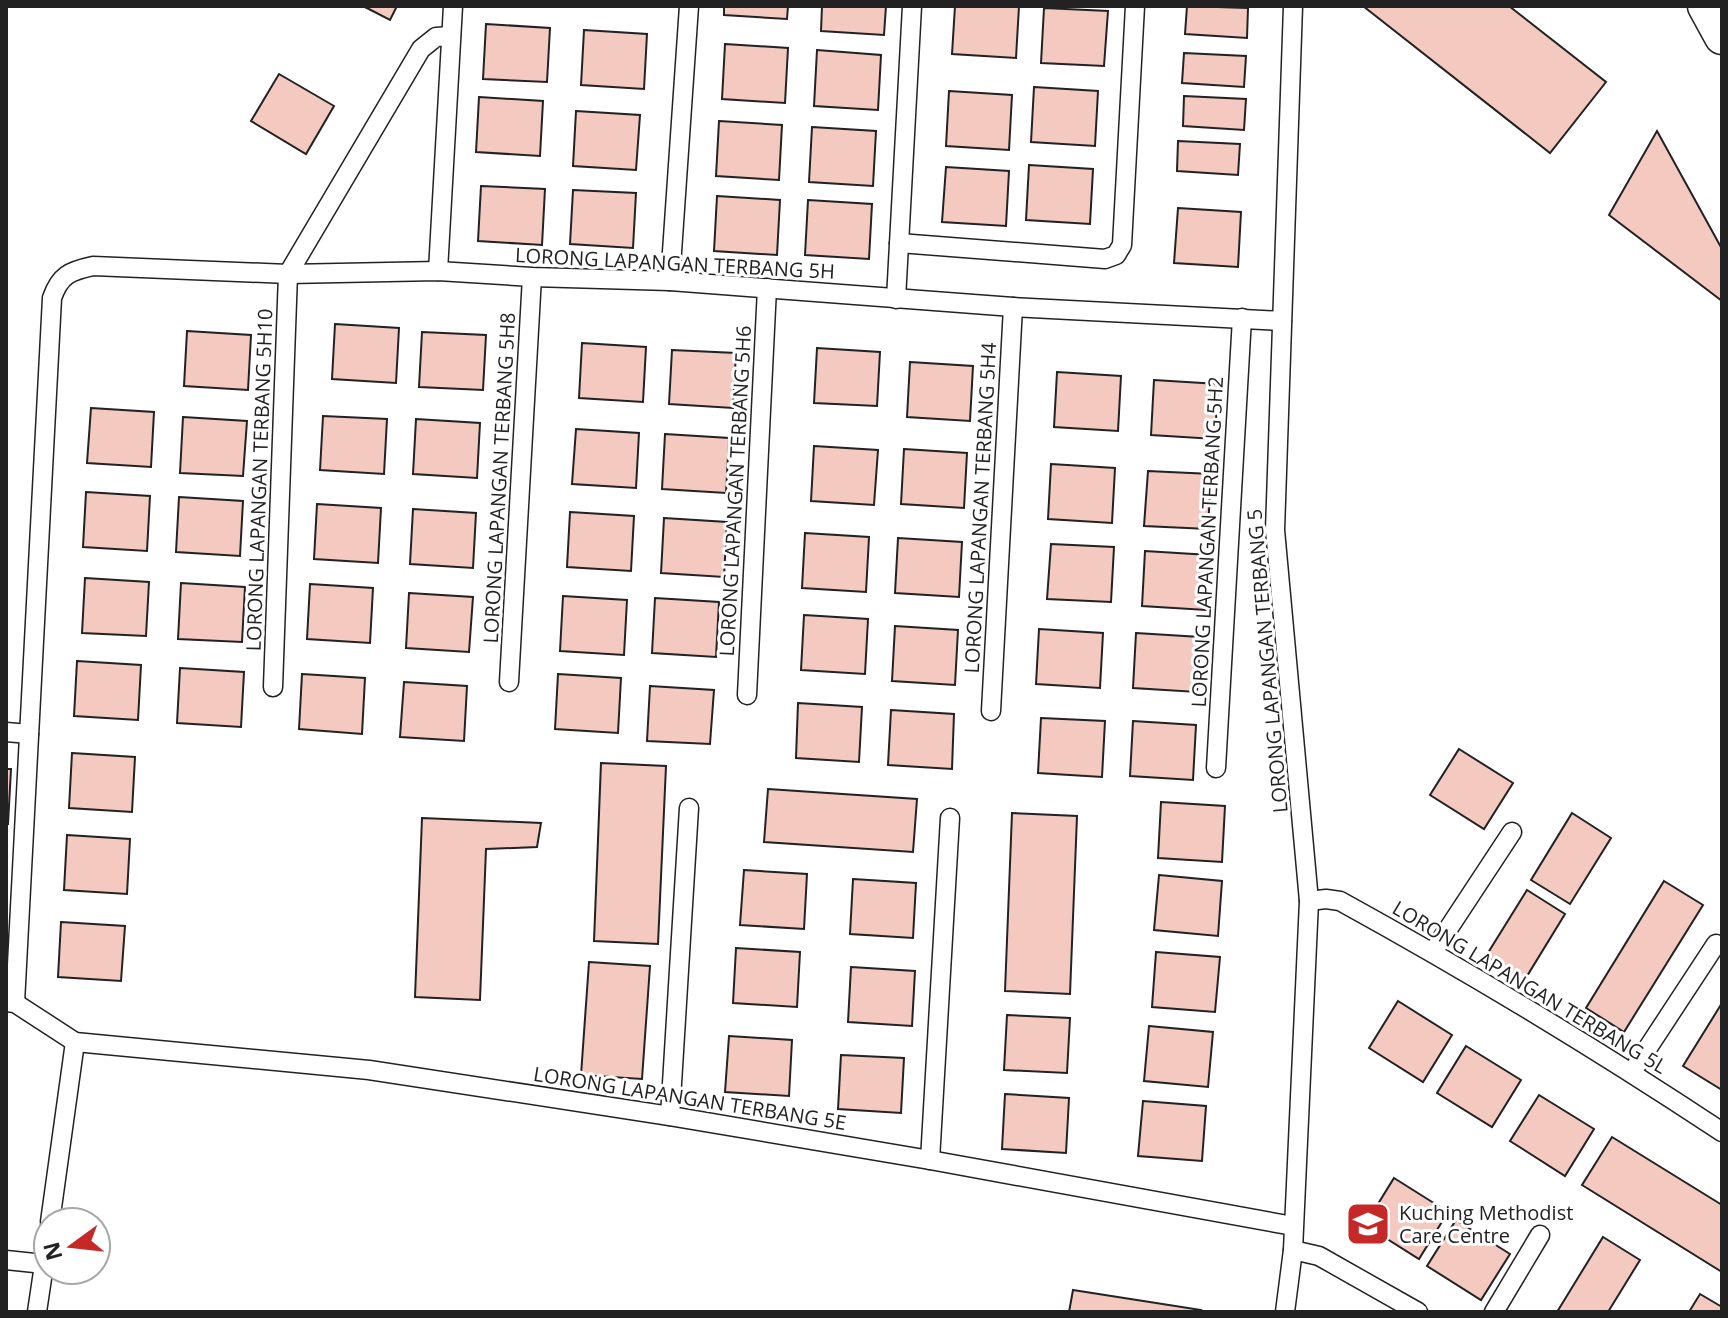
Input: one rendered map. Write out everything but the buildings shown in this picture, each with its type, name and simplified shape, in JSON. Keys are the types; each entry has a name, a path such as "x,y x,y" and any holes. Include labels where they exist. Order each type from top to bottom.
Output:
{"highway":[{"path":"1705,6 1722,37"}],"street":[{"path":"438,271 453,6"},
{"path":"670,281 689,6"},
{"path":"896,299 912,6"},
{"path":"899,243 1105,259 1116,255 1122,245 1135,6"},
{"name":"LORONG LAPANGAN TERBANG 5","path":"1285,1312 1293,1250 1309,901 1275,530 1293,6"},
{"path":"288,274 421,49 436,37 451,36"},
{"name":"LORONG LAPANGAN TERBANG 5H","path":"29,734 52,298 57,284 79,270 93,266 288,274 438,271 670,281 1013,307 1282,321"},
{"name":"LORONG LAPANGAN TERBANG 5H10","path":"273,687 288,274"},
{"name":"LORONG LAPANGAN TERBANG 5H8","path":"509,682 532,277"},
{"name":"LORONG LAPANGAN TERBANG 5H6","path":"747,695 767,288"},
{"name":"LORONG LAPANGAN TERBANG 5H4","path":"991,711 1013,307"},
{"name":"LORONG LAPANGAN TERBANG 5H2","path":"1216,768 1242,318"},
{"path":"6,732 29,734 11,1003 75,1042 52,1206"},
{"path":"670,1116 689,808"},
{"path":"930,1160 950,818"},
{"path":"1433,952 1512,832"},
{"name":"LORONG LAPANGAN TERBANG 5L","path":"1309,901 1340,901 1433,952 1632,1072 1722,1132"},
{"path":"1632,1072 1716,944"},
{"name":"LORONG LAPANGAN TERBANG 5E","path":"75,1042 369,1070 670,1116 1293,1226"},
{"path":"1494,1312 1540,1235"},
{"path":"1293,1250 1319,1256 1418,1312"},
{"path":"6,1260 32,1263"},
{"path":"37,1312 41,1286"}],"place":[{"name":"Kuching Methodist Care Centre","path":"1368,1224"}]}
